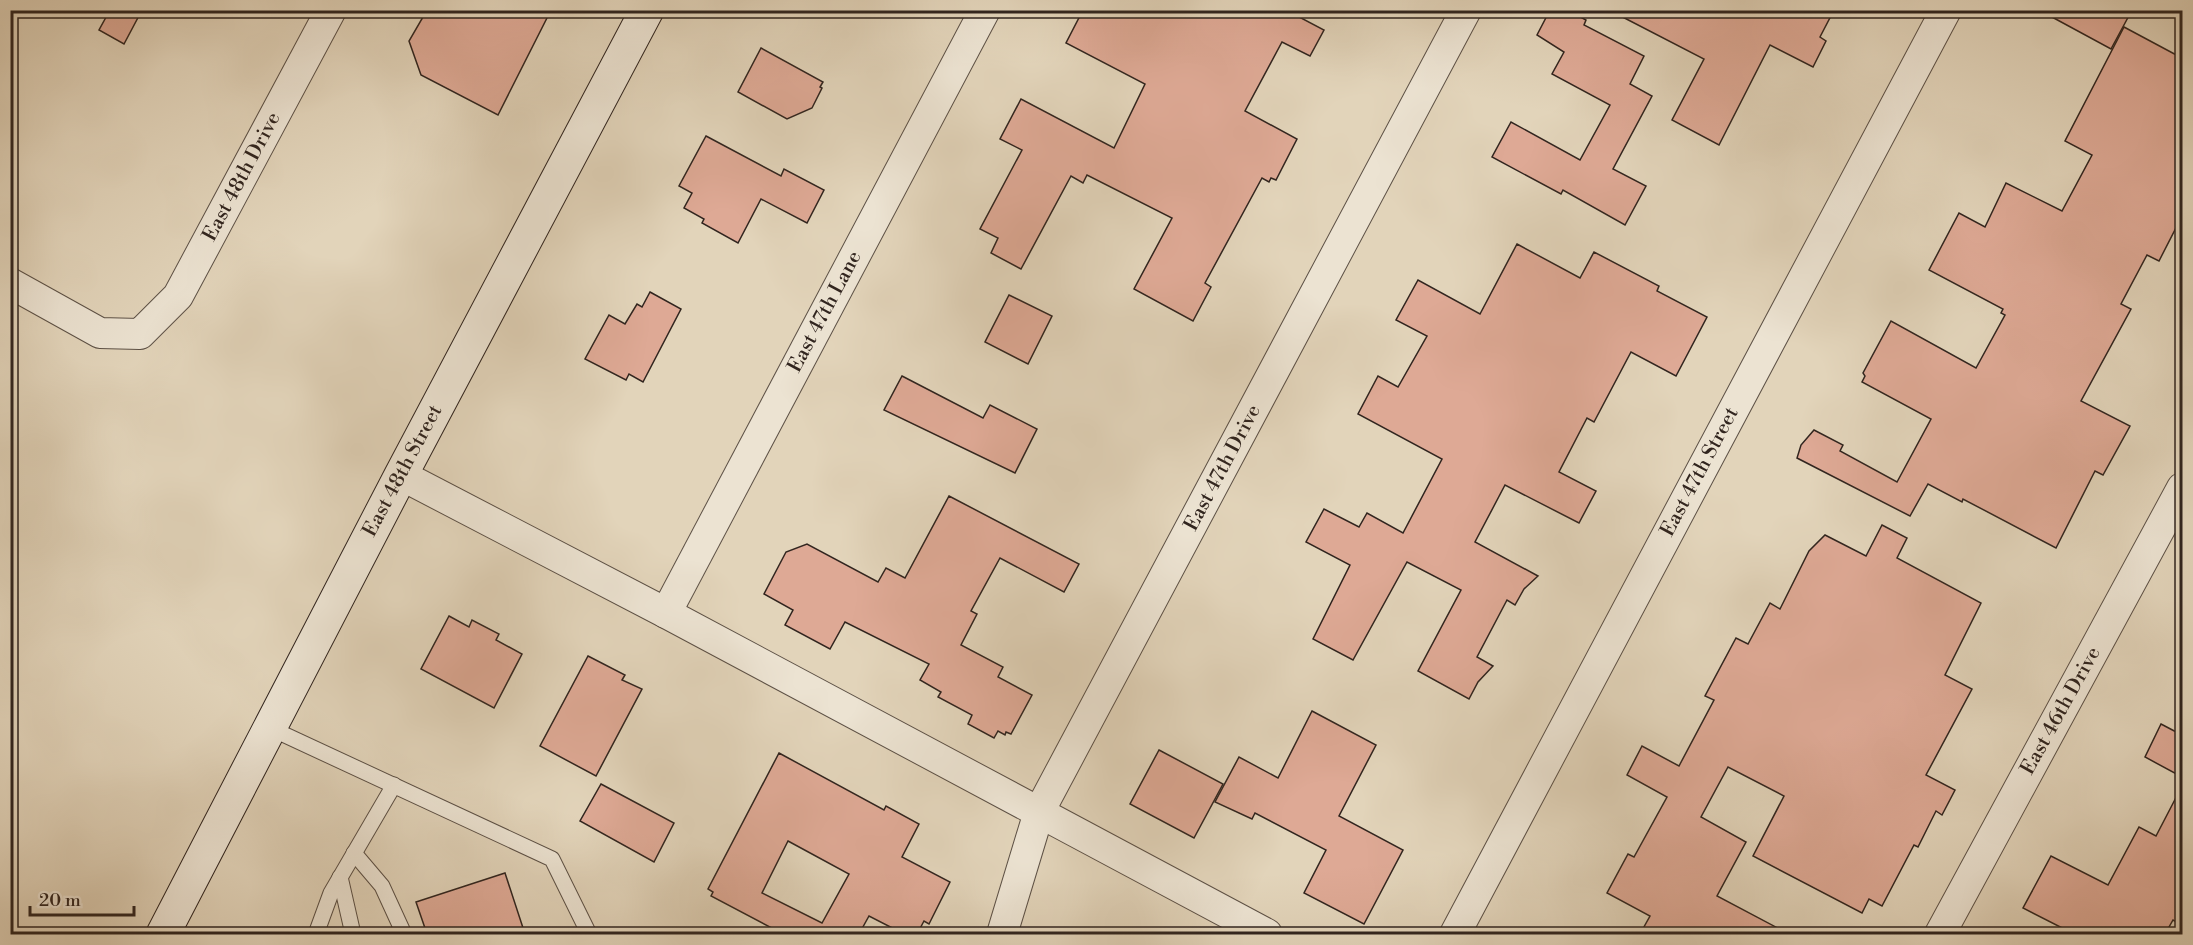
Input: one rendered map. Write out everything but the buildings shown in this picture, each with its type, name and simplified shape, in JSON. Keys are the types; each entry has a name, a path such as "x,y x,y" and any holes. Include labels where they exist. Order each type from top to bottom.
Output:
{"street":[{"name":"East 48th Drive","path":"10,283 100,333 140,334 178,296 331,10"},
{"name":"East 48th Street","path":"163,934 401,475 647,10"},
{"name":"East 47th Lane","path":"666,613 985,10"},
{"name":"East 47th Drive","path":"1002,934 1039,812 1466,10"},
{"name":"East 47th Street","path":"1455,934 1946,10"},
{"path":"401,475 666,613 1267,934"},
{"name":"East 46th Drive","path":"1940,934 2182,488"}],"lane":[{"path":"270,728 552,859 589,934"},
{"path":"316,934 331,893 394,785"},
{"path":"354,853 382,886 404,934"},
{"path":"340,877 353,934"}]}
